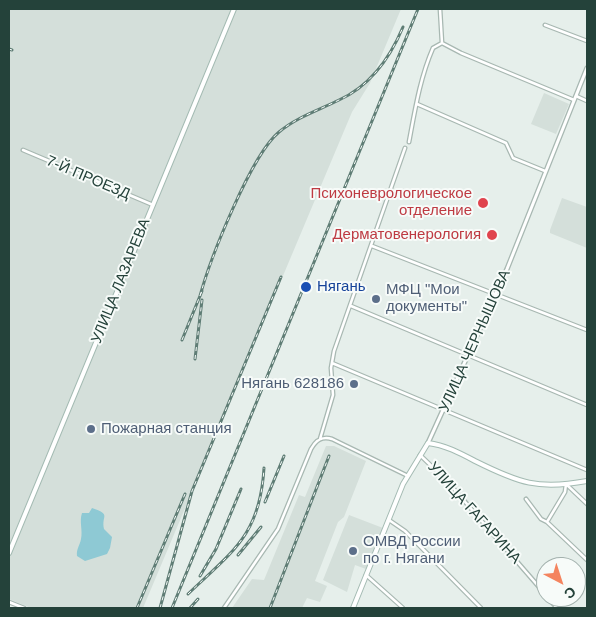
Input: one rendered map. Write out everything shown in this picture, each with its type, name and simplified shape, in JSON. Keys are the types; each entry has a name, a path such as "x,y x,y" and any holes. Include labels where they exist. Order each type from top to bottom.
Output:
{"main road":[{"name":"УЛИЦА ЛАЗАРЕВА","path":"9,553 234,9"},
{"name":"УЛИЦА ЧЕРНЫШОВА","path":"353,608 408,476 428,443"},
{"path":"428,443 448,448 524,483 540,486 587,481"}],"street":[{"path":"440,9 442,43"},
{"path":"545,25 587,42"},
{"path":"442,43 461,53 587,101"},
{"path":"408,142 417,104 417,92 432,51 442,43"},
{"name":"УЛИЦА ЧЕРНЫШОВА","path":"428,443 444,412 510,262 587,68"},
{"path":"417,104 506,143 513,158 545,171"},
{"path":"224,608 278,529 311,449 320,439 333,395 332,363 405,148"},
{"name":"7-Й ПРОЕЗД","path":"23,150 153,205"},
{"path":"372,246 587,330"},
{"path":"351,306 587,405"},
{"path":"332,363 444,412 587,470"},
{"path":"320,439 328,438 337,441 408,476"},
{"name":"УЛИЦА ГАГАРИНА","path":"420,455 447,481 536,583"},
{"path":"566,484 587,504"},
{"path":"546,522 565,492 566,484"},
{"path":"526,499 541,520 546,522 587,560"},
{"path":"389,519 403,528 481,608"},
{"path":"366,575 403,608"},
{"path":"9,602 24,608"}],"shaded area":[{"path":"9,9 401,9 370,83 352,112 143,608 31,608 9,599"},
{"path":"544,93 569,104 556,134 531,124"},
{"path":"562,198 587,207 587,248 550,233"},
{"path":"326,446 334,446 366,461 344,517 338,522 315,581 327,586 320,602 307,598 302,608 232,608 252,579 264,580 299,495 305,497"},
{"name":"ОМВД России по г. Нягани","path":"349,515 383,528 366,569 355,565 347,592 323,580"}],"water":[{"path":"92,508 104,514 104,529 112,537 107,554 85,561 77,556 81,536 81,516 82,513 89,513"}],"railway":[{"path":"172,608 418,9"},
{"path":"200,296 222,234 244,184 268,144 279,132 293,122 339,100 360,87 378,70 392,50 403,27"},
{"path":"160,608 192,491 281,277"},
{"path":"182,340 202,291"},
{"path":"195,359 202,300"},
{"path":"265,502 284,456"},
{"path":"270,608 329,456"},
{"path":"188,594 231,553 250,526 257,510 264,468"},
{"path":"200,576 216,549 241,489"},
{"path":"137,608 185,494"},
{"path":"238,555 261,527"},
{"path":"190,608 198,599"}],"place":[{"name":"Психоневрологическое отделение","path":"483,203"},
{"name":"Дерматовенерология","path":"492,235"},
{"name":"Нягань","path":"306,287"},
{"name":"МФЦ \"Мои документы\"","path":"376,299"},
{"name":"Нягань 628186","path":"354,384"},
{"name":"Пожарная станция","path":"91,429"},
{"name":"ОМВД России по г. Нягани","path":"353,551"}]}
